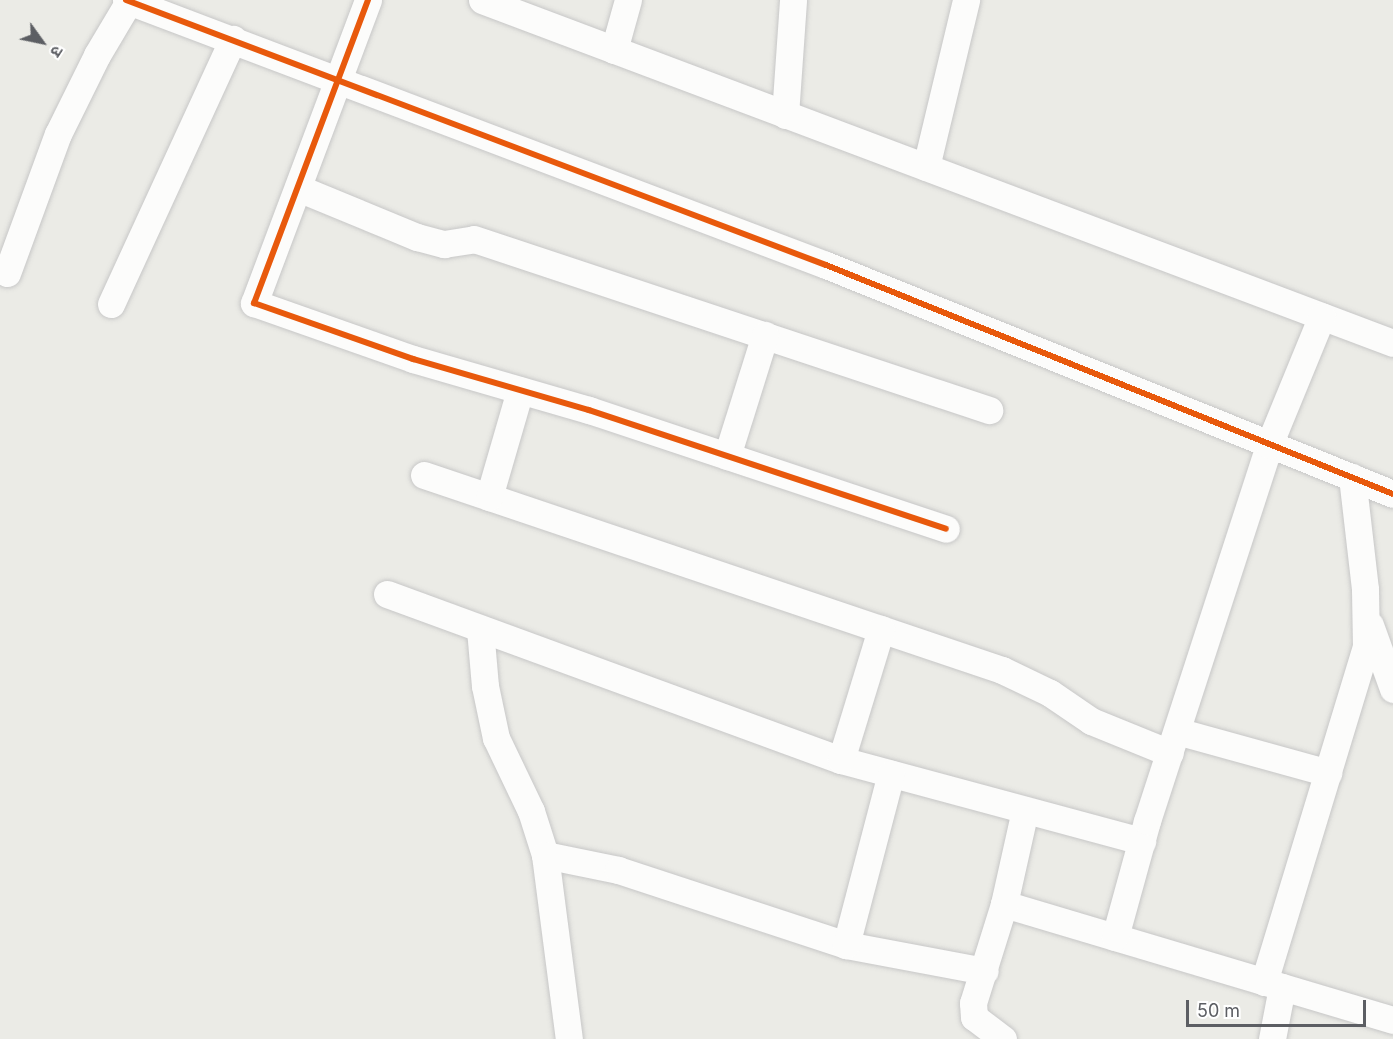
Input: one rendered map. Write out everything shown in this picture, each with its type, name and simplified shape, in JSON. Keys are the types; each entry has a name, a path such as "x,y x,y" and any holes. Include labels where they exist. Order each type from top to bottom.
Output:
{"street":[{"path":"368,0 254,303 413,359 520,390 727,456 946,530"},
{"path":"482,0 1393,343"},
{"path":"614,50 628,0"},
{"path":"785,115 793,0"},
{"path":"926,167 966,0"},
{"path":"7,273 58,134 97,55 128,1 826,265 1393,494"},
{"path":"111,304 233,39"},
{"path":"298,188 417,237 444,244 474,239 989,410"},
{"path":"1115,937 1142,841 1269,445 1322,316"},
{"path":"727,456 765,335"},
{"path":"489,497 520,390"},
{"path":"424,475 1002,670 1050,693 1091,722 1173,742 1328,773"},
{"path":"1272,1039 1273,984 1328,773 1366,647 1367,615 1352,477"},
{"path":"387,594 841,760 1142,841"},
{"path":"1367,615 1393,689"},
{"path":"480,628 485,686 496,738 531,811 545,855 569,1039"},
{"path":"841,760 881,629"},
{"path":"846,945 891,774"},
{"path":"1003,1039 974,1017 974,1003 1004,904 1025,810"},
{"path":"545,855 618,870 846,945 985,970"},
{"path":"1004,904 1393,1020"}],"cycle path":[{"path":"126,0 826,265 1393,494"},
{"path":"368,0 254,303 413,359 589,410 946,529"}]}
